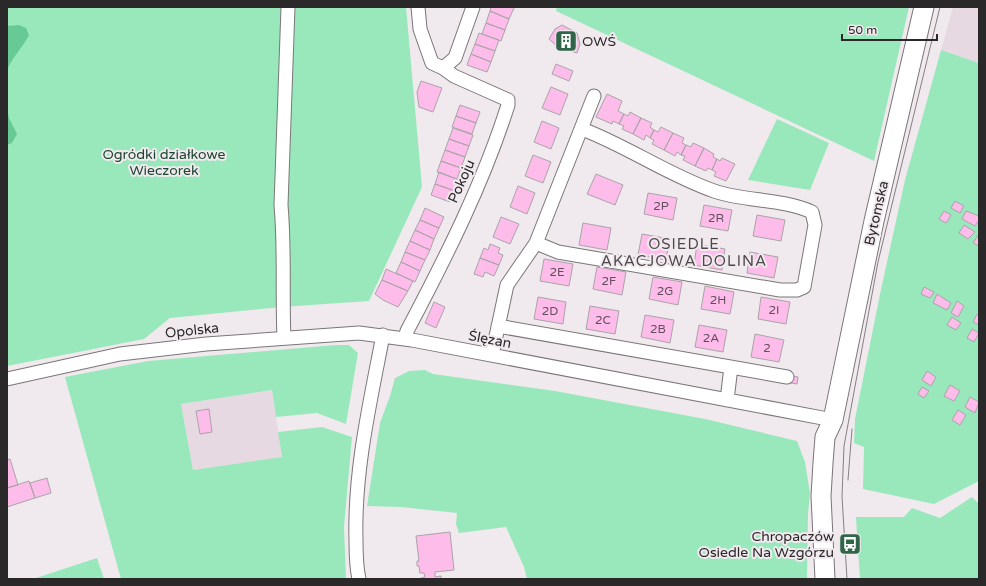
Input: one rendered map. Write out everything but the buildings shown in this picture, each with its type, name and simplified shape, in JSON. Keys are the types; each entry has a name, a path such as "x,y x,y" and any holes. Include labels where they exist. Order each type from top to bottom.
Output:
{"main road":[{"name":"Bytomska","path":"825,579 821,496 825,437 833,420 874,221 924,7"},
{"name":"Bytomska","path":"833,420 837,431 833,493 836,579"}],"street":[{"path":"284,338 282,298 284,235 282,205 288,7"},
{"name":"Pokoju","path":"405,339 407,331 454,237 495,146 508,105 508,100 454,76 432,62 420,30 418,7"},
{"path":"443,68 455,58 473,7"},
{"path":"492,355 507,285 536,242 594,96"},
{"path":"536,242 558,252 647,268 780,290 796,290 804,287 815,225 812,212 797,206 716,192 691,182 582,128"},
{"path":"498,326 787,377"},
{"name":"Opolska","path":"7,379 120,354 206,344 284,338 359,333 383,335"},
{"path":"359,579 356,563 356,509 364,434 383,335"},
{"name":"Ślęzan","path":"383,335 833,420"},
{"path":"727,400 731,367"}],"shaded area":[{"path":"953,7 979,7 979,63 941,50"},
{"path":"19,25 26,28 29,35 11,62 7,71 7,26"},
{"path":"7,109 9,118 17,134 12,143 7,145"},
{"path":"272,390 282,457 193,470 181,404"}],"green space":[{"name":"Ogródki działkowe Wieczorek","path":"7,7 406,7 422,187 369,301 282,307 170,318 144,339 7,366"},
{"path":"557,7 909,7 874,161 556,11"},
{"path":"941,50 979,63 979,481 934,504 863,489 864,447 854,443 855,419 905,180"},
{"path":"777,119 829,143 810,190 748,180"},
{"path":"349,345 358,353 346,424 317,413 276,417 272,390 181,404 193,470 282,457 278,432 322,427 352,437 344,527 346,579 121,579 65,377 148,361"},
{"path":"425,370 433,374 555,391 705,419 797,441 805,462 810,493 808,514 807,579 527,579 524,567 506,527 459,533 456,524 457,513 401,507 367,506 380,423 395,378 409,371"},
{"path":"972,497 979,504 979,579 860,579 856,517 904,517 912,508 940,518"},
{"path":"97,558 104,579 33,579"}],"tram line":[{"path":"847,579 842,496 844,446 878,262 940,7"},
{"path":"848,480 852,429"}],"place":[{"name":"OWŚ","path":"566,41"},
{"name":"Chropaczów Osiedle Na Wzgórzu","path":"850,544"}],"district":[{"name":"OSIEDLE AKACJOWA DOLINA","path":"684,252"}]}
